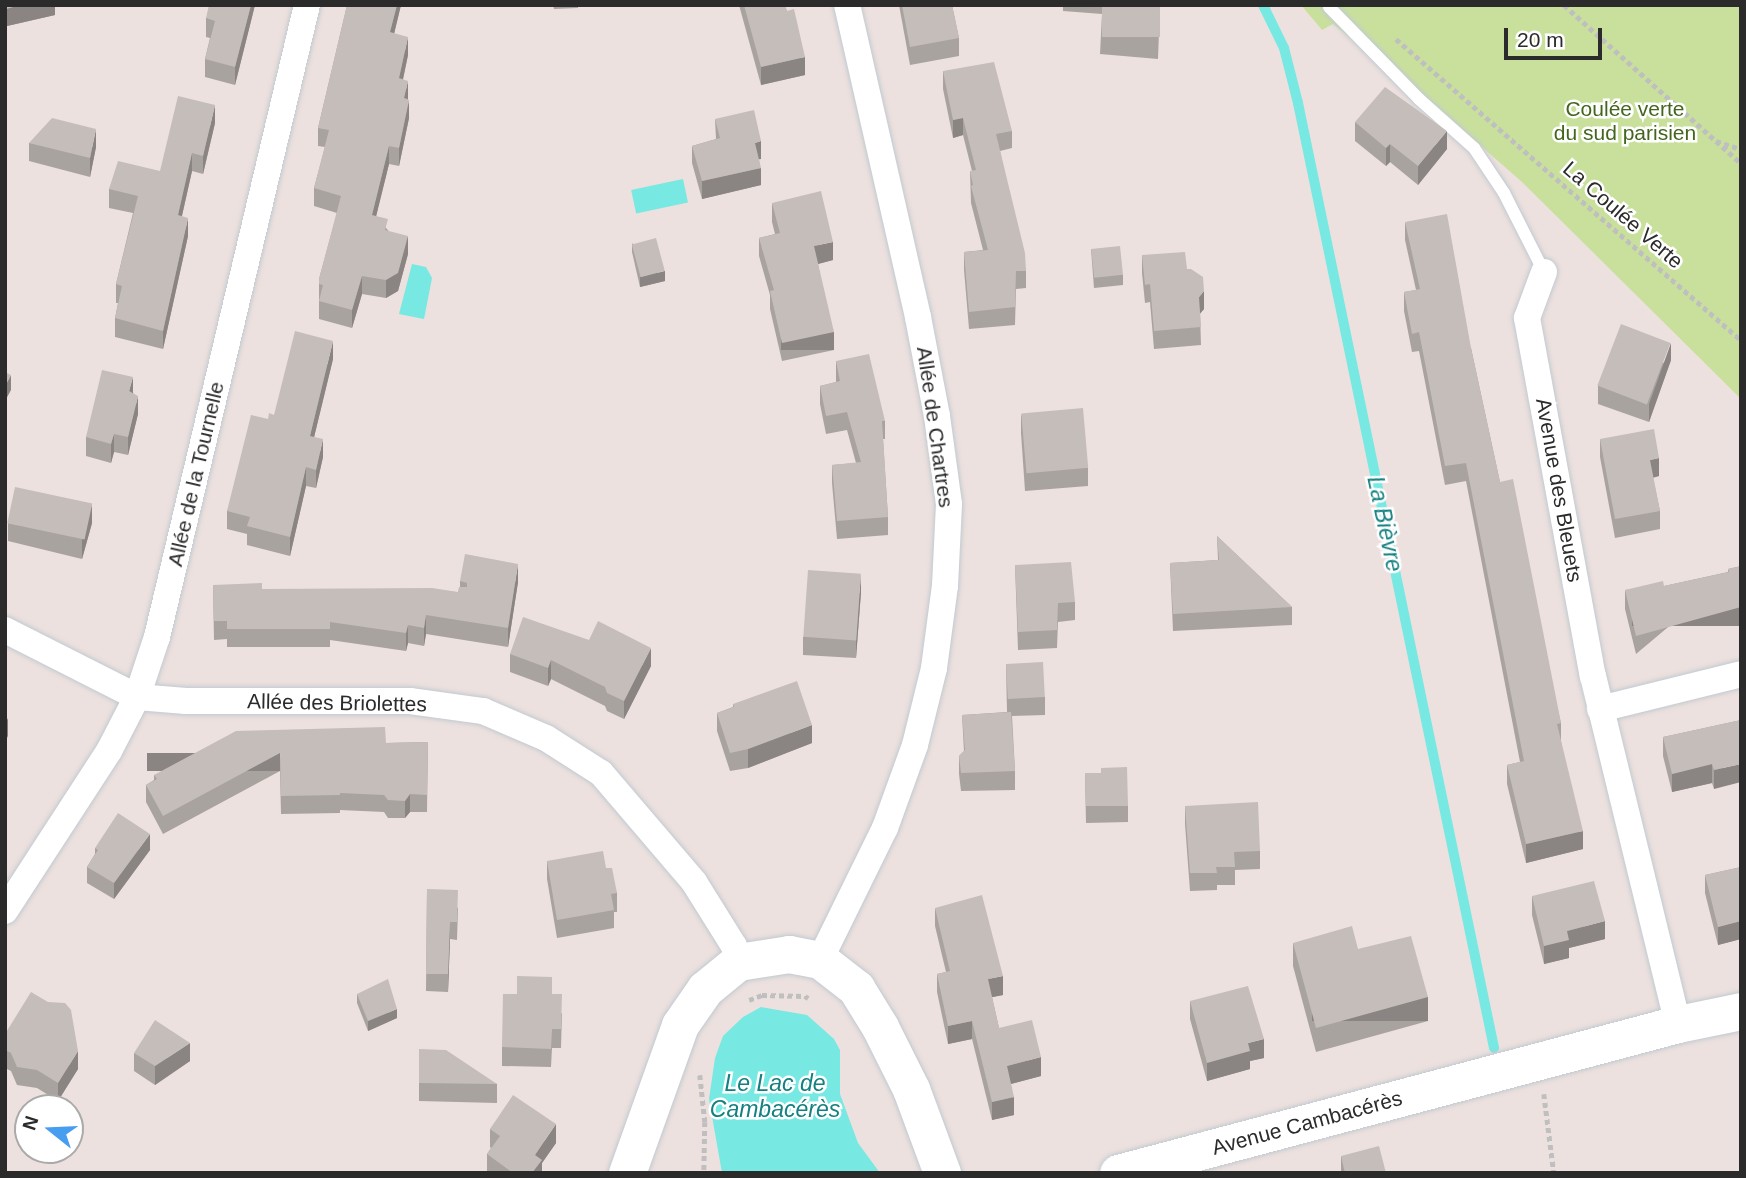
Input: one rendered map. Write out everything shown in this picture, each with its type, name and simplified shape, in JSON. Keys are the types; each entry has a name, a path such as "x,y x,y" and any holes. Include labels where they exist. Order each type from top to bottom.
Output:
{"street":[{"name":"Allée de la Tournelle","path":"5,911 96,772 137,697 160,623 307,5"},
{"name":"Allée de Chartres","path":"820,960 885,828 915,745 934,668 945,586 949,503 937,416 918,317 847,5"},
{"name":"Avenue des Bleuets","path":"1544,272 1527,318 1600,709 1678,1024"},
{"name":"Allée des Briolettes","path":"5,629 137,697 186,701 410,701 483,711 545,738 601,773 694,882 734,946 738,962"},
{"path":"1600,709 1741,674"},
{"path":"627,1173 680,1025 705,989 738,962 789,954 820,960 856,988 880,1027 911,1089 942,1173"},
{"name":"Avenue Cambacérès","path":"1118,1173 1678,1024 1741,1011"}],"lane":[{"path":"1329,8 1419,99 1474,148 1504,193 1544,272"}],"path":[{"path":"1564,5 1741,163"},
{"name":"La Coulée Verte","path":"1388,32 1741,340"},
{"path":"1712,139 1741,149"},
{"path":"743,1002 773,995 805,996 813,1002"},
{"path":"1541,1061 1553,1173"},
{"path":"699,1071 705,1122 704,1173"}],"green space":[{"name":"Coulée verte du sud parisien","path":"1301,5 1741,5 1741,399 1522,182 1417,90 1333,24 1322,30"}],"water":[{"path":"683,179 688,202 636,213 631,190"},
{"path":"412,264 426,267 432,278 424,319 399,314"},
{"name":"Le Lac de Cambacérès","path":"761,1007 807,1015 834,1039 840,1050 840,1094 858,1143 880,1173 722,1173 709,1099 715,1058 723,1036 743,1017"}],"building":[{"path":"5,5 20,5 6,9 5,13"},
{"path":"209,5 251,5 235,67 205,59 215,21 206,18"},
{"path":"347,5 397,5 390,32 408,37 399,78 408,81 404,98 409,100 399,148 389,146 372,215 388,219 385,230 408,236 398,273 386,280 362,276 352,310 319,301 323,285 319,284 319,279 341,196 314,188 329,130 318,128"},
{"path":"744,5 785,5 787,11 794,9 805,57 761,67"},
{"path":"902,5 952,5 959,38 910,47"},
{"path":"1102,5 1160,5 1160,37 1102,37"},
{"path":"994,62 1012,131 996,134 1025,253 1026,271 1016,271 1015,307 969,312 964,252 988,250 971,186 970,171 976,170 963,118 953,120 943,71"},
{"path":"1385,87 1447,131 1418,166 1390,144 1386,148 1355,122"},
{"path":"178,96 215,105 203,156 192,153 178,215 188,218 163,331 115,318 122,286 116,284 138,196 109,189 118,161 160,171"},
{"path":"754,110 761,141 755,143 761,168 702,181 692,146 720,138 715,119"},
{"path":"52,118 96,129 90,158 29,143"},
{"path":"821,191 833,242 814,246 834,332 782,343 770,291 774,290 759,238 780,233 772,203"},
{"path":"1447,214 1471,348 1500,482 1513,479 1561,723 1557,724 1583,831 1526,844 1507,765 1524,761 1466,463 1445,466 1419,332 1412,334 1404,292 1420,289 1405,222"},
{"path":"656,238 665,271 641,277 632,244"},
{"path":"1120,246 1123,275 1094,278 1091,249"},
{"path":"1185,252 1187,269 1203,277 1204,291 1199,297 1201,327 1154,331 1150,284 1145,285 1142,255"},
{"path":"1621,324 1670,343 1647,405 1597,386"},
{"path":"295,331 333,341 310,436 323,439 316,470 306,467 290,537 247,526 250,517 227,511 251,415 268,419 269,413 274,415"},
{"path":"869,354 885,421 882,421 888,517 837,521 832,465 861,462 847,412 826,416 820,386 840,381 836,361"},
{"path":"102,370 133,377 129,391 138,396 128,437 114,434 111,444 86,437"},
{"path":"5,372 11,375 5,386"},
{"path":"1083,408 1088,468 1026,473 1021,413"},
{"path":"1654,429 1659,458 1650,460 1660,511 1615,519 1600,439"},
{"path":"15,487 92,503 85,540 7,523"},
{"path":"1217,536 1292,607 1173,614 1170,563 1219,560"},
{"path":"465,554 518,564 508,628 426,615 424,628 408,625 406,633 330,622 330,629 227,629 227,621 214,621 213,585 262,583 262,589 432,588 458,592 459,587 467,587 467,583 460,581"},
{"path":"1071,562 1075,602 1058,603 1057,630 1018,632 1015,565"},
{"path":"1741,566 1741,607 1636,636 1625,590 1663,581 1664,586 1729,572 1728,569"},
{"path":"808,570 861,574 856,641 803,637"},
{"path":"523,617 589,640 598,621 651,648 624,701 607,693 605,687 551,660 548,668 510,654"},
{"path":"1043,662 1045,697 1008,699 1006,664"},
{"path":"797,681 812,725 730,753 717,713 734,707 733,704"},
{"path":"1011,712 1015,771 961,773 959,756 965,750 962,715"},
{"path":"1741,720 1741,764 1714,770 1712,764 1672,774 1663,737"},
{"path":"385,727 386,743 428,742 427,795 410,794 405,801 388,800 384,795 340,793 281,796 280,753 163,816 146,785 157,779 154,775 236,731"},
{"path":"1127,767 1128,806 1086,806 1085,773 1101,773 1101,768"},
{"path":"1258,802 1260,851 1234,852 1235,867 1216,867 1217,873 1190,873 1185,806"},
{"path":"118,813 150,834 114,883 87,867 98,850 95,848"},
{"path":"603,851 606,868 612,868 617,893 611,894 614,910 557,920 547,861"},
{"path":"1741,867 1741,921 1718,927 1705,875"},
{"path":"1594,881 1605,921 1567,931 1569,940 1544,946 1532,896"},
{"path":"427,889 458,890 457,922 450,922 448,974 426,974"},
{"path":"982,895 1003,976 988,979 999,1028 1032,1020 1041,1057 1007,1066 1014,1097 992,1102 972,1021 948,1026 937,974 950,971 935,908"},
{"path":"1352,926 1358,949 1411,936 1428,997 1316,1028 1293,943"},
{"path":"517,976 552,977 552,994 562,994 561,1029 552,1029 551,1049 502,1047 503,994 517,994"},
{"path":"388,979 397,1009 368,1021 357,994"},
{"path":"1248,986 1264,1039 1248,1043 1250,1051 1207,1063 1190,1001"},
{"path":"31,992 48,1002 65,1003 71,1010 78,1051 58,1083 37,1070 17,1067 11,1053 5,1050 5,1034"},
{"path":"155,1020 190,1043 155,1066 134,1053"},
{"path":"419,1049 446,1050 497,1084 419,1083"},
{"path":"513,1095 556,1124 535,1155 542,1160 532,1173 513,1173 487,1154 500,1136 490,1129"},
{"path":"1379,1146 1386,1173 1345,1173 1341,1156"}],"waterway":[{"name":"La Bièvre","path":"1263,5 1284,48 1298,103 1494,1048"}]}
